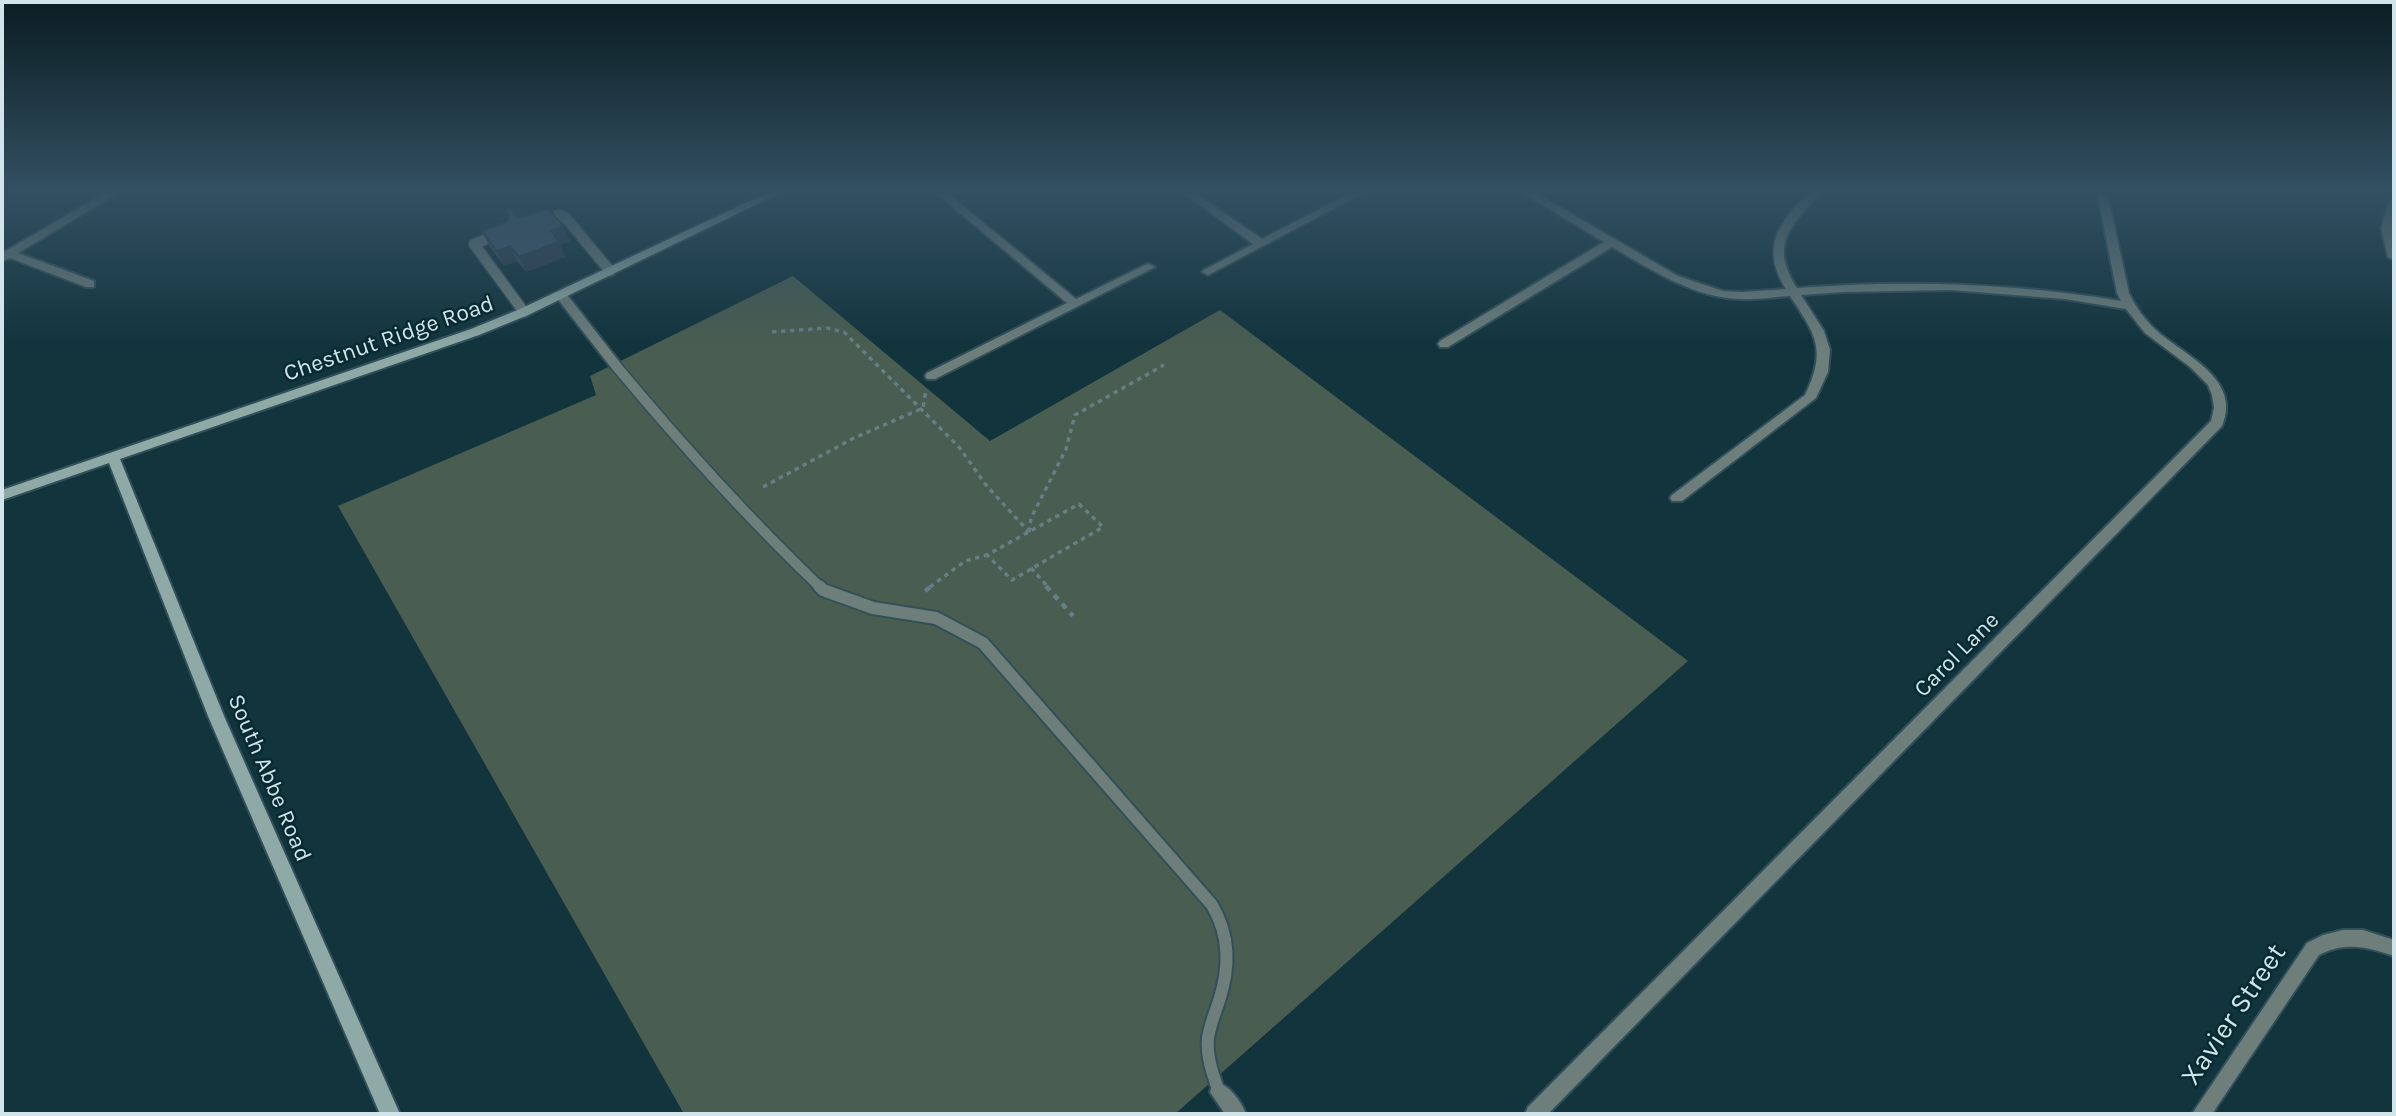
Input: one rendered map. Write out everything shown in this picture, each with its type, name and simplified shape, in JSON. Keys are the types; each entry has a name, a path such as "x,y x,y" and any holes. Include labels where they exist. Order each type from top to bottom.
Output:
{"street":[{"path":"5,256 25,244"},
{"name":"Chestnut Ridge Road","path":"2,495 462,337 524,312 667,244"},
{"path":"1003,244 1075,304"},
{"path":"1208,272 1261,244"},
{"path":"1444,344 1609,244"},
{"path":"1616,244 1674,278 1707,291 1743,296 1897,285 1951,286 2065,295 2129,306"},
{"path":"1677,498 1810,398 1819,383 1824,353 1821,336 1794,292 1780,261 1781,244"},
{"name":"Carol Lane","path":"1535,1114 2217,423 2222,410 2221,401 2215,386 2203,370 2146,327 2129,306 2123,293 2113,244"},
{"path":"5,256 90,284"},
{"path":"930,378 1149,267"},
{"path":"561,295 617,367"},
{"name":"South Abbe Road","path":"113,457 216,716 390,1114"},
{"name":"Xavier Street","path":"2201,1114 2313,949 2325,941 2342,937 2361,938 2394,948"},
{"path":"1219,1092 1237,1114"}],"lane":[{"path":"474,244 524,312"},
{"path":"588,244 610,271"},
{"path":"617,367 663,423 771,540 823,590 873,608 936,618 961,628 983,643 1212,905 1225,925 1228,941 1228,965 1208,1042 1212,1074 1219,1092"}],"path":[{"path":"772,332 787,334 831,328 844,331 958,447 986,485 1029,531"},
{"path":"1029,531 1031,518 1066,449 1075,415 1164,365"},
{"path":"763,487 854,438 923,408 930,378"},
{"path":"925,591 965,561 987,555 1079,504 1103,527 1012,580 987,555"},
{"path":"1031,568 1073,616"}],"green space":[{"path":"793,276 990,441 1220,310 1688,661 1175,1114 684,1114 338,506 596,395 590,376"}],"building":[{"path":"492,244 553,244 519,257 510,246 497,251"}]}
